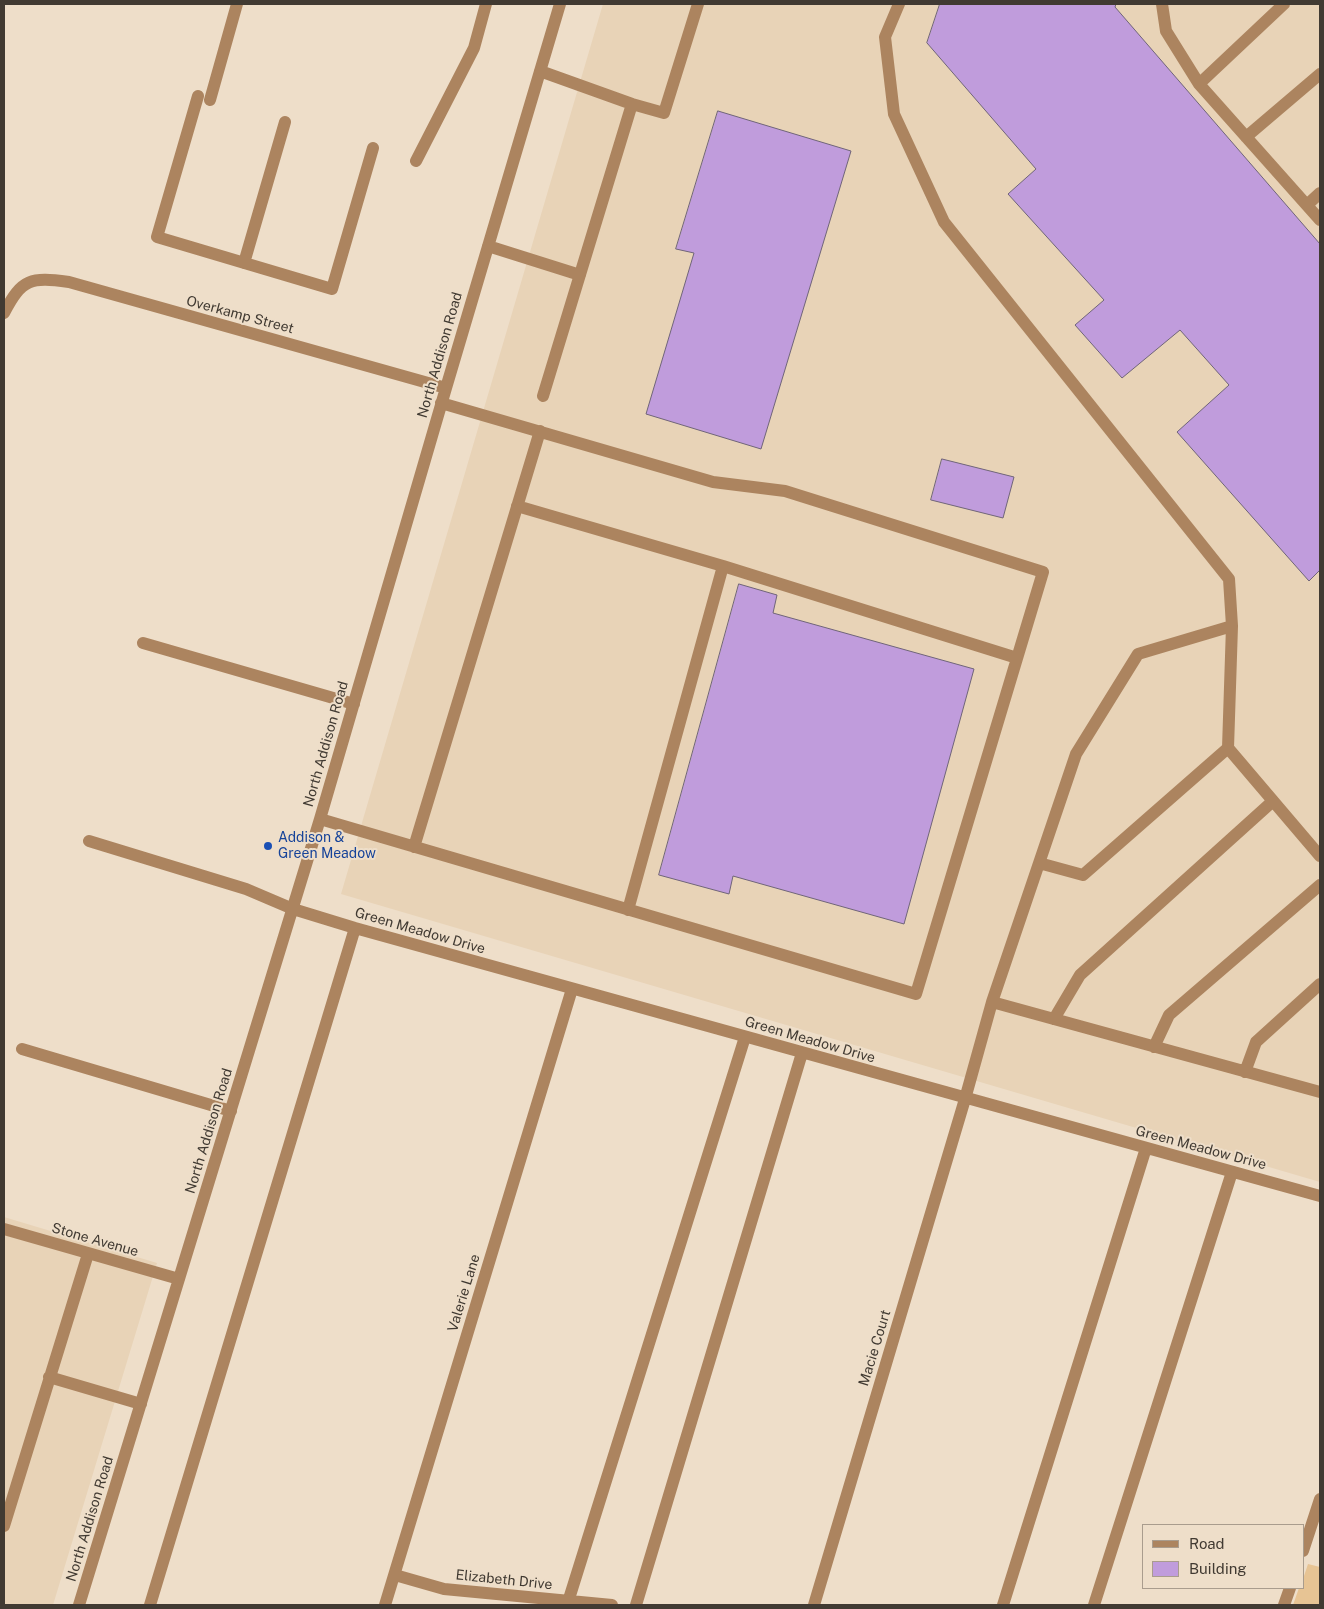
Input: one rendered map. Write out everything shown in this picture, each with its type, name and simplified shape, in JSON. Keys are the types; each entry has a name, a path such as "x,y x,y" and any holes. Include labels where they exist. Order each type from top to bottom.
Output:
{"street":[{"path":"237,4 157,237 332,288 373,148"},
{"path":"416,161 474,48 486,4"},
{"name":"North Addison Road","path":"79,1605 293,909 560,4"},
{"path":"540,71 632,104 664,113 698,4"},
{"path":"899,4 885,37 894,114 944,222 1229,579 1232,626 1228,748 1320,856"},
{"path":"1162,4 1166,31 1199,84 1320,220"},
{"path":"1199,84 1284,4"},
{"path":"1246,137 1320,74"},
{"path":"543,396 632,104"},
{"path":"244,263 285,122"},
{"path":"1307,205 1320,193"},
{"path":"488,246 580,275"},
{"name":"Overkamp Street","path":"4,313 14,294 26,283 45,279 69,282 446,388"},
{"path":"320,819 916,994 1043,572 785,491 713,482 441,403"},
{"path":"414,847 540,431"},
{"path":"517,506 723,566 1017,658"},
{"path":"628,910 723,566"},
{"name":"Macie Court","path":"814,1605 966,1099 992,1002 1076,754 1138,654 1232,626"},
{"path":"143,643 354,704"},
{"path":"1039,863 1083,874 1228,748"},
{"path":"1054,1019 1080,975 1273,801"},
{"name":"Green Meadow Drive","path":"89,841 246,889 293,909 355,928 1320,1196"},
{"path":"1154,1046 1169,1015 1320,885"},
{"path":"150,1605 355,928"},
{"path":"1245,1072 1256,1042 1320,984"},
{"name":"Valerie Lane","path":"385,1605 572,989"},
{"path":"992,1002 1320,1092"},
{"path":"568,1602 745,1037"},
{"path":"22,1049 231,1111"},
{"path":"636,1605 802,1053"},
{"path":"1003,1605 1146,1148"},
{"path":"1094,1605 1232,1172"},
{"name":"Stone Avenue","path":"4,1229 179,1279"},
{"path":"4,1526 88,1254"},
{"path":"49,1377 141,1404"},
{"path":"1304,1548 1316,1523 1320,1499"},
{"name":"Elizabeth Drive","path":"395,1575 444,1589 612,1605"},
{"path":"1284,1605 1290,1589"}],"shaded area":[{"path":"603,4 1320,4 1320,1182 341,894"},
{"path":"4,1217 157,1263 53,1605 4,1605"},
{"path":"1308,1564 1320,1567 1320,1605 1293,1605 1299,1589 1304,1589 1304,1576"}],"building":[{"path":"940,4 1116,4 1115,7 1320,244 1320,570 1309,581 1177,432 1229,385 1180,330 1122,378 1075,325 1104,300 1008,194 1036,169 927,43"},
{"path":"718,111 851,151 761,449 646,414 694,253 676,249"},
{"path":"942,459 1014,477 1003,518 931,500"},
{"path":"739,584 777,595 773,613 974,669 904,924 733,876 729,894 659,875"}],"place":[{"name":"Addison & Green Meadow","path":"268,846"}]}
